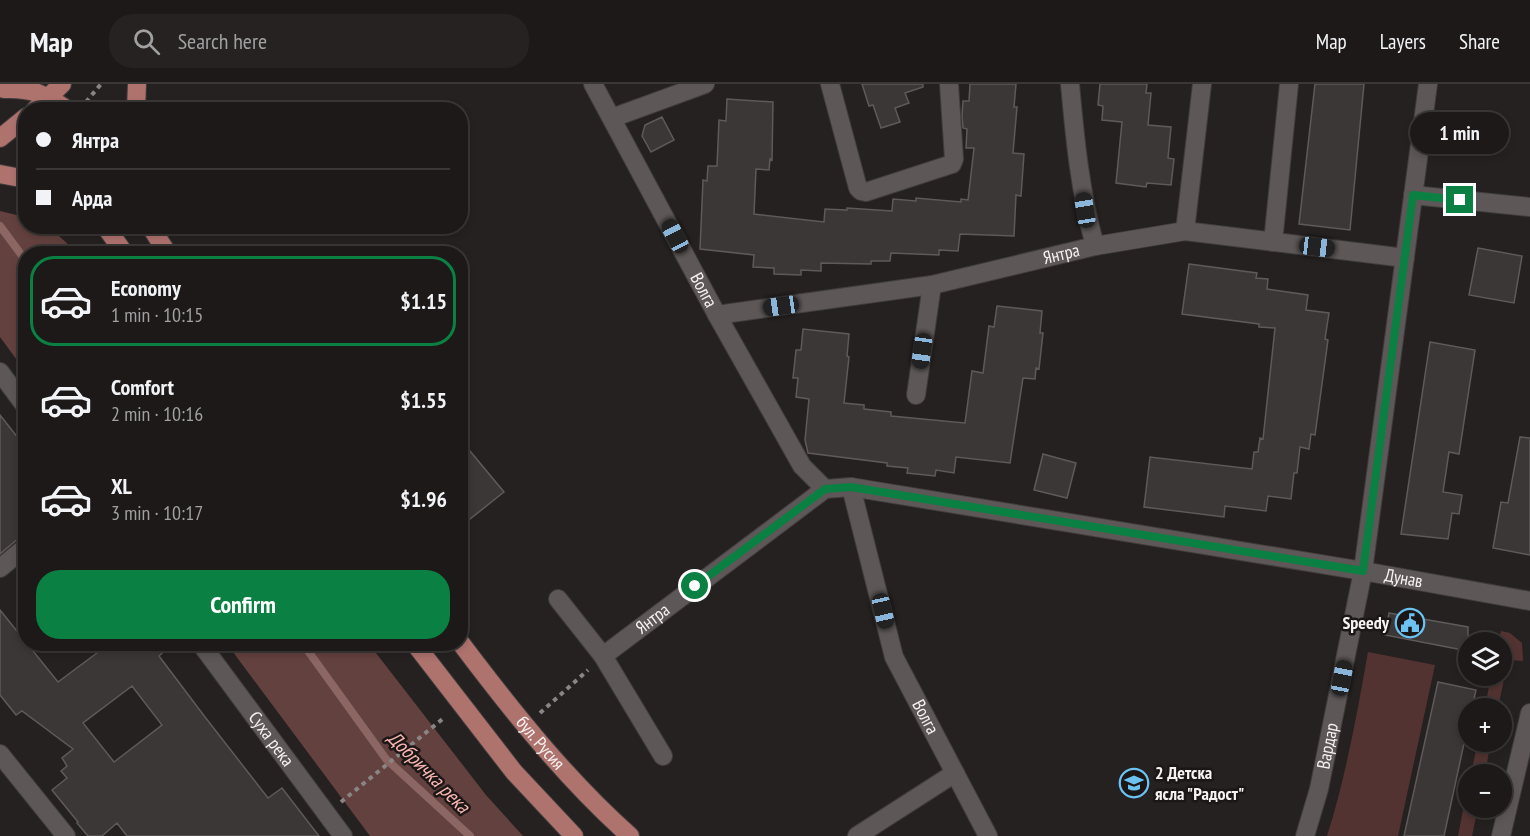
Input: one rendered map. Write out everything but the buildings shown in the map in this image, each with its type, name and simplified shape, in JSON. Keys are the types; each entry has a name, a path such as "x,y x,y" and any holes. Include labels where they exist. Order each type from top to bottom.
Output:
{"main road":[{"path":"44,102 62,84"},
{"path":"136,102 137,84"},
{"path":"13,87 39,102"},
{"path":"13,87 22,102"},
{"path":"0,138 18,123"},
{"name":"бул. Русия","path":"421,651 514,771 574,836"},
{"name":"бул. Русия","path":"467,651 526,725 595,805 630,836"}],"street":[{"name":"Волга","path":"593,84 717,315 802,466 825,489"},
{"path":"612,118 705,84"},
{"path":"830,84 858,188 866,192 952,164 954,159 949,84"},
{"path":"1070,84 1076,157 1085,210 1095,246"},
{"path":"1185,231 1202,84"},
{"path":"1273,242 1289,84"},
{"name":"Вардар","path":"1305,836 1319,789 1363,571 1428,84"},
{"path":"1413,195 1530,207"},
{"name":"Янтра","path":"717,315 932,285 1095,246 1185,231 1405,258"},
{"path":"916,395 932,285"},
{"path":"0,372 18,396"},
{"name":"Волга","path":"851,487 894,657 988,836"},
{"path":"825,489 851,487"},
{"name":"Дунав","path":"851,487 1363,571 1530,601"},
{"name":"Янтра","path":"603,656 825,489"},
{"path":"0,568 18,553"},
{"path":"558,599 603,656 663,756"},
{"name":"Суха река","path":"206,651 343,836"},
{"path":"1501,836 1530,713"},
{"path":"0,754 66,836"},
{"path":"857,836 954,773"}],"path":[{"path":"86,102 101,84"},
{"path":"526,725 603,656"},
{"path":"326,813 420,738"}],"shaded area":[{"path":"0,211 18,215 18,234 55,234 70,246 18,246 18,361 0,337"},
{"path":"1512,635 1522,643 1523,661 1512,660"},
{"path":"232,651 374,651 486,795 523,836 370,836"},
{"path":"1368,652 1435,665 1398,836 1327,836 1345,768"},
{"path":"1489,686 1503,686 1500,698 1487,698"},
{"path":"1476,752 1489,752 1487,764 1473,764"},
{"path":"1462,818 1476,818 1472,836 1458,836"}],"waterway":[{"name":"Добричка река","path":"0,226 18,250"},
{"name":"Добричка река","path":"308,651 386,759 470,836"}],"place":[{"name":"Speedy","path":"1410,623"},
{"name":"2 Детска ясла \"Радост\"","path":"1134,783"}],"route":[{"path":"695,586 825,489 851,487 1363,571 1413,195 1460,200"}]}
